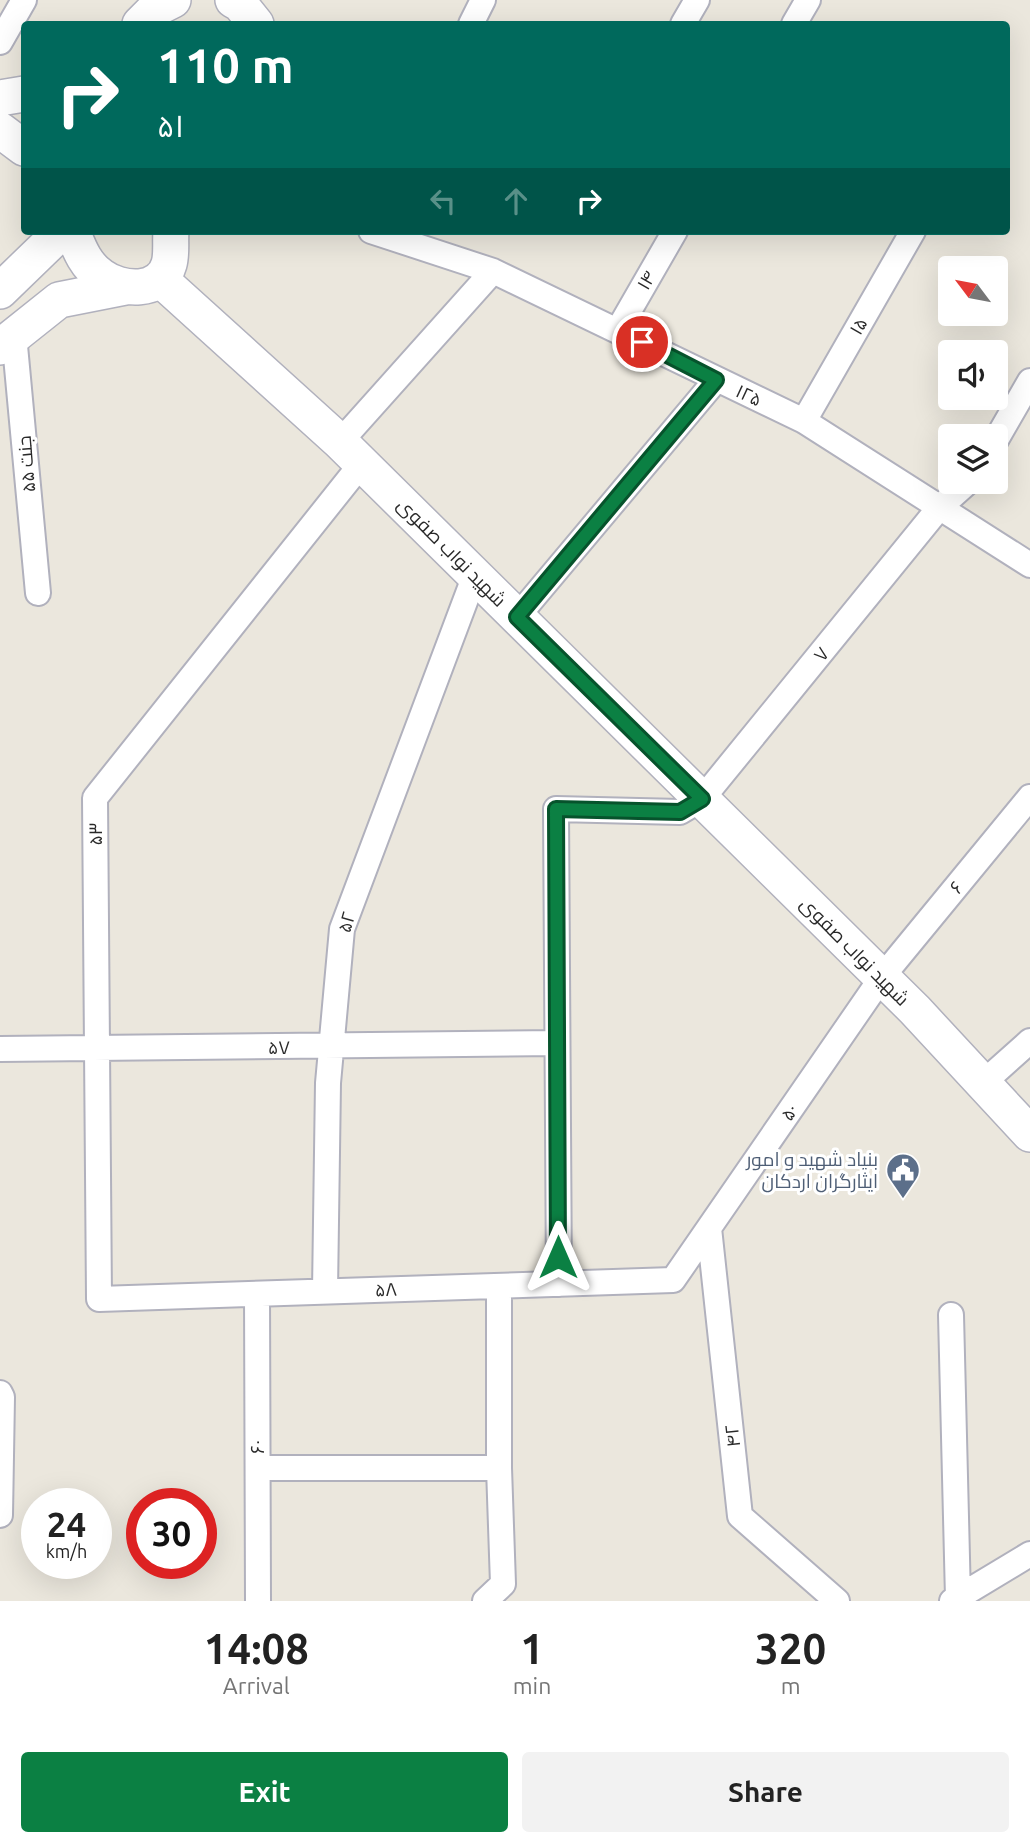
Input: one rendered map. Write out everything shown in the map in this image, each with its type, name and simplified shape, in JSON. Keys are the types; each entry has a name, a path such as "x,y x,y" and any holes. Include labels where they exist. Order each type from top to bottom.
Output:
{"street":[{"path":"0,41 23,0"},
{"path":"233,0 240,4 254,21"},
{"path":"267,21 276,0"},
{"path":"473,21 484,0"},
{"path":"685,21 697,0"},
{"path":"796,21 808,0"},
{"path":"0,98 21,94"},
{"path":"0,130 21,146"},
{"path":"0,291 58,235"},
{"path":"74,235 84,259 101,277 125,287"},
{"path":"7,341 59,300 125,287 146,286 160,279 169,264 171,235"},
{"name":"۱۲۵","path":"383,235 493,271 804,421 1030,565"},
{"name":"۱۴","path":"618,330 673,235"},
{"name":"۱۵","path":"804,421 911,235"},
{"name":"۵۳","path":"99,1299 95,798 351,452 493,271"},
{"name":"شهید نواب صفوی","path":"160,279 351,452 881,977 1030,1134"},
{"name":"جنت ۵۵","path":"7,341 38,593"},
{"path":"517,617 716,380"},
{"path":"1005,424 1030,381"},
{"name":"۷","path":"702,799 939,508 955,494"},
{"name":"۵۲","path":"325,1291 328,1083 342,929 475,575"},
{"name":"۶","path":"881,977 1030,797"},
{"path":"559,1284 556,809 680,812 702,799"},
{"name":"۵۰","path":"673,1280 881,977"},
{"path":"983,1083 1030,1041"},
{"name":"۵۷","path":"0,1049 557,1043"},
{"name":"۴۲","path":"709,1228 740,1516 837,1601"},
{"name":"۵۸","path":"99,1299 673,1280"},
{"path":"485,1601 503,1584 499,1468 499,1286"},
{"name":"۶۰","path":"257,1294 258,1601"},
{"path":"951,1315 955,1599"},
{"path":"0,1515 1,1396"},
{"path":"258,1468 499,1468"},
{"path":"955,1599 1030,1554"}],"place":[{"name":"بنیاد شهید و امور ایثارگران اردکان","path":"903,1200"}],"route":[{"path":"558,1257 556,809 680,812 702,799 517,617 716,380 642,342"}]}
